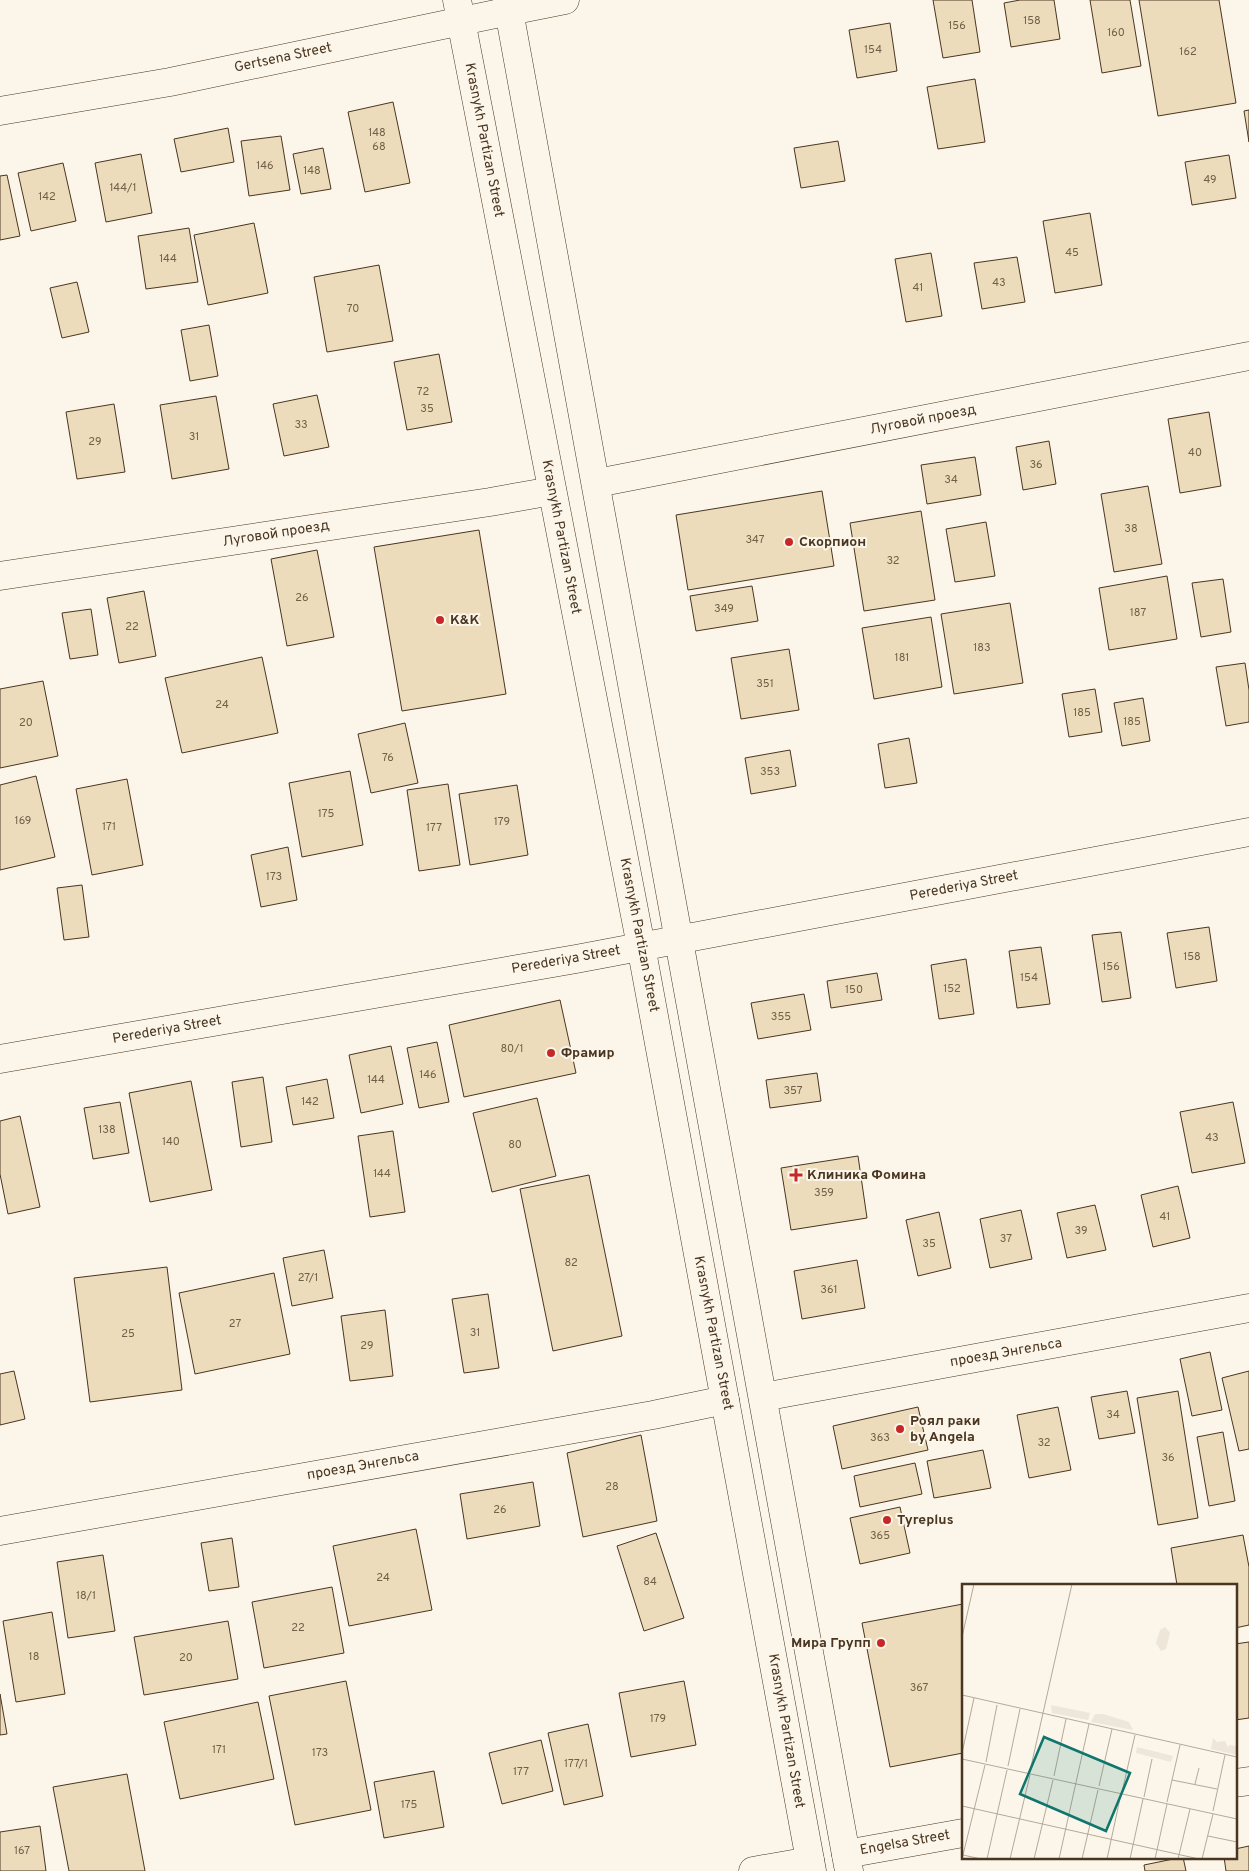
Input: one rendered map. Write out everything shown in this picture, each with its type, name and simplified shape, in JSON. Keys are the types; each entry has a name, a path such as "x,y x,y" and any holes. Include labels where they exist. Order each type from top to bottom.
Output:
{"main road":[{"name":"Gertsena Street","path":"0,111 170,82 459,11 566,0"},
{"path":"508,6 597,482 848,1862"},
{"name":"Krasnykh Partizan Street","path":"459,11 641,946 811,1866"},
{"name":"Луговой проезд","path":"597,482 1249,356"},
{"name":"Луговой проезд","path":"0,576 490,502 552,490"},
{"name":"Perederiya Street","path":"0,1059 680,939 1249,832"},
{"name":"проезд Энгельса","path":"763,1397 1249,1308"},
{"name":"проезд Энгельса","path":"0,1531 653,1415 725,1400"},
{"path":"1236,1783 1249,1781"},
{"name":"Engelsa Street","path":"848,1862 962,1833"},
{"path":"753,1871 811,1866"}],"building":[{"path":"933,0 972,0 980,52 943,58"},
{"path":"1020,0 1054,0 1060,39 1011,47 1004,3"},
{"path":"1090,0 1130,0 1141,66 1102,73"},
{"path":"1139,0 1219,0 1236,103 1158,116"},
{"path":"890,23 897,71 857,78 849,30"},
{"path":"975,79 985,142 938,149 927,87"},
{"path":"393,102 410,183 365,192 348,112"},
{"path":"1249,110 1249,142 1244,111"},
{"path":"228,128 234,162 181,172 174,139"},
{"path":"281,136 290,190 249,196 241,141"},
{"path":"838,141 845,181 801,188 794,148"},
{"path":"323,148 331,189 301,194 293,154"},
{"path":"141,154 152,213 106,222 95,163"},
{"path":"1229,155 1236,198 1192,205 1185,162"},
{"path":"63,163 76,221 31,231 18,173"},
{"path":"7,175 20,236 0,240 0,176"},
{"path":"1090,213 1102,285 1055,293 1043,221"},
{"path":"254,223 268,293 208,305 194,235"},
{"path":"189,228 198,282 146,289 138,236"},
{"path":"931,253 942,316 906,322 895,259"},
{"path":"1017,257 1025,302 982,309 974,263"},
{"path":"379,265 393,341 327,352 314,277"},
{"path":"77,282 89,332 62,338 50,288"},
{"path":"209,325 218,376 190,381 181,330"},
{"path":"439,354 452,422 407,430 394,362"},
{"path":"317,395 329,447 284,456 273,404"},
{"path":"216,396 229,469 172,479 160,405"},
{"path":"114,404 125,472 77,479 66,412"},
{"path":"1209,412 1221,486 1180,493 1168,419"},
{"path":"1049,441 1056,484 1023,490 1016,447"},
{"path":"975,457 981,495 927,504 921,465"},
{"path":"1148,486 1162,564 1114,572 1101,494"},
{"path":"822,491 834,566 688,590 676,515"},
{"path":"921,511 935,600 864,611 850,523"},
{"path":"986,522 995,576 955,582 946,529"},
{"name":"K&K","path":"479,530 506,694 402,711 374,547"},
{"path":"317,550 334,637 287,646 271,559"},
{"path":"1167,576 1177,639 1109,650 1099,588"},
{"path":"1223,579 1231,632 1201,637 1192,583"},
{"path":"752,586 758,621 696,631 690,596"},
{"path":"144,591 156,656 119,663 107,598"},
{"path":"1010,603 1023,683 954,694 941,614"},
{"path":"91,609 98,655 70,659 62,613"},
{"path":"931,617 942,687 874,699 862,628"},
{"path":"789,649 799,710 741,719 731,658"},
{"path":"262,657 278,733 182,753 165,678"},
{"path":"1245,663 1249,690 1249,722 1226,726 1216,667"},
{"path":"43,681 58,756 0,768 0,689"},
{"path":"1095,689 1102,732 1069,737 1062,694"},
{"path":"1143,698 1150,741 1122,746 1114,703"},
{"path":"405,723 418,783 371,793 358,734"},
{"path":"909,738 917,783 885,788 878,744"},
{"path":"790,750 796,786 751,794 745,758"},
{"path":"350,771 363,845 302,857 289,783"},
{"path":"36,776 55,857 0,870 0,785"},
{"path":"127,779 143,865 92,875 76,789"},
{"path":"448,784 460,865 419,871 407,790"},
{"path":"517,785 528,855 470,865 459,794"},
{"path":"288,847 297,900 261,907 251,855"},
{"path":"82,885 89,937 64,940 57,888"},
{"path":"1209,927 1217,981 1176,988 1167,933"},
{"path":"1121,932 1131,998 1102,1002 1092,935"},
{"path":"1041,947 1050,1004 1017,1008 1009,951"},
{"path":"966,959 974,1014 939,1019 931,965"},
{"path":"877,973 882,1000 831,1008 827,981"},
{"path":"804,994 811,1030 758,1039 751,1003"},
{"path":"560,1000 576,1073 464,1097 449,1025"},
{"path":"437,1042 449,1102 419,1108 407,1048"},
{"path":"391,1046 403,1104 361,1113 349,1055"},
{"path":"817,1073 821,1101 770,1108 766,1080"},
{"path":"263,1077 272,1142 241,1147 232,1082"},
{"path":"327,1079 334,1118 293,1125 286,1087"},
{"path":"191,1081 212,1190 150,1202 129,1093"},
{"path":"537,1098 556,1176 492,1192 473,1113"},
{"path":"120,1102 129,1153 93,1159 84,1108"},
{"path":"1233,1102 1245,1163 1192,1173 1180,1112"},
{"path":"20,1116 40,1207 8,1214 0,1174 0,1121"},
{"path":"393,1131 405,1212 370,1217 358,1136"},
{"path":"858,1156 867,1218 791,1230 781,1168"},
{"path":"589,1175 622,1336 553,1351 520,1189"},
{"path":"1178,1186 1190,1238 1153,1247 1141,1195"},
{"path":"1095,1205 1106,1250 1067,1258 1057,1213"},
{"path":"1021,1210 1032,1259 990,1268 980,1219"},
{"path":"939,1212 951,1268 918,1276 906,1220"},
{"path":"324,1250 333,1298 292,1306 283,1258"},
{"path":"857,1260 865,1308 802,1319 794,1271"},
{"path":"167,1267 182,1390 90,1402 74,1278"},
{"path":"274,1273 290,1354 195,1374 179,1293"},
{"path":"488,1294 499,1368 464,1373 452,1299"},
{"path":"385,1310 393,1376 350,1381 341,1316"},
{"path":"1210,1352 1222,1410 1192,1416 1180,1359"},
{"path":"14,1371 25,1419 0,1425 0,1374"},
{"path":"1249,1371 1249,1449 1239,1451 1222,1378"},
{"path":"1127,1391 1135,1433 1099,1439 1091,1397"},
{"path":"1178,1391 1198,1518 1158,1525 1137,1398"},
{"path":"918,1407 928,1450 842,1469 833,1426"},
{"path":"1058,1407 1071,1470 1029,1478 1017,1415"},
{"path":"1223,1432 1235,1501 1209,1506 1197,1437"},
{"path":"641,1435 657,1521 583,1537 567,1453"},
{"path":"983,1450 991,1488 934,1498 927,1461"},
{"path":"915,1463 922,1494 860,1507 854,1476"},
{"path":"533,1482 540,1526 467,1539 460,1494"},
{"path":"900,1507 910,1553 860,1564 850,1518"},
{"path":"416,1529 432,1610 349,1626 333,1546"},
{"path":"656,1533 684,1618 644,1631 617,1546"},
{"path":"1243,1535 1249,1567 1249,1625 1236,1628 1236,1584 1177,1584 1171,1548"},
{"path":"232,1538 239,1587 209,1591 201,1543"},
{"path":"103,1555 115,1631 68,1638 57,1562"},
{"path":"332,1587 344,1653 264,1668 252,1602"},
{"path":"962,1604 962,1753 890,1767 862,1623"},
{"path":"52,1612 65,1694 16,1702 3,1621"},
{"path":"228,1621 238,1679 144,1695 134,1637"},
{"path":"1249,1642 1249,1718 1236,1720 1236,1644"},
{"path":"346,1681 371,1810 295,1825 269,1696"},
{"path":"684,1681 696,1745 631,1757 619,1693"},
{"path":"0,1694 7,1734 0,1735"},
{"path":"258,1702 274,1779 180,1799 164,1722"},
{"path":"588,1724 603,1796 564,1805 548,1733"},
{"path":"541,1740 553,1791 502,1804 489,1753"},
{"path":"434,1771 444,1827 384,1838 374,1782"},
{"path":"127,1774 145,1871 69,1871 53,1787"},
{"path":"40,1826 46,1871 0,1871 0,1832"},
{"path":"1249,1846 1249,1871 1226,1871 1224,1858 1236,1858 1236,1849"},
{"path":"1183,1858 1186,1871 1145,1871 1144,1865"}],"place":[{"name":"Скорпион","path":"789,542"},
{"name":"K&K","path":"440,620"},
{"name":"Фрамир","path":"551,1053"},
{"name":"Клиника Фомина","path":"796,1175"},
{"name":"Роял раки by Angela","path":"900,1429"},
{"name":"Tyreplus","path":"887,1520"},
{"name":"Мира Групп","path":"881,1643"}]}
